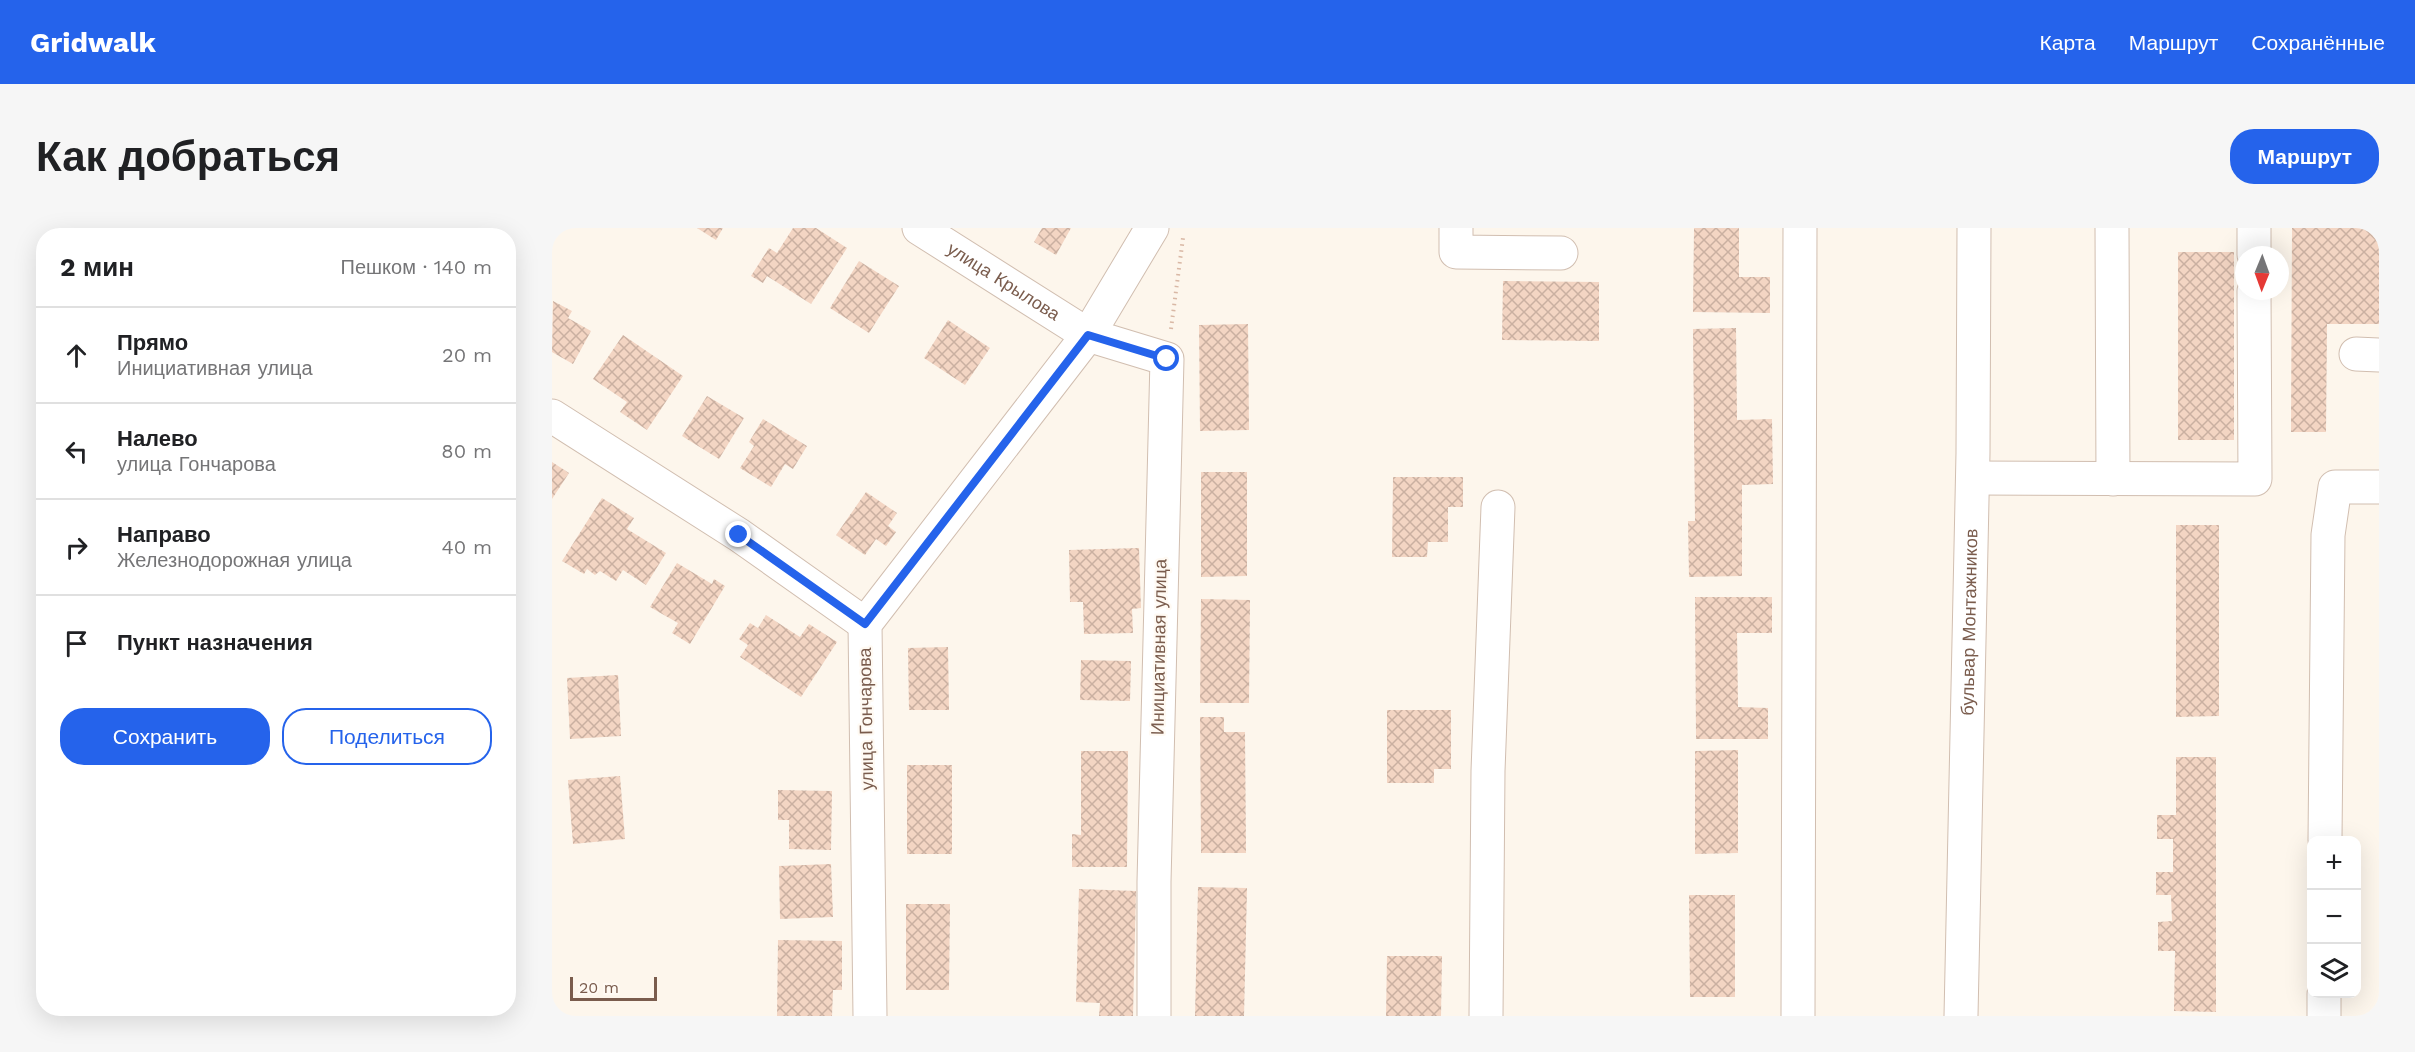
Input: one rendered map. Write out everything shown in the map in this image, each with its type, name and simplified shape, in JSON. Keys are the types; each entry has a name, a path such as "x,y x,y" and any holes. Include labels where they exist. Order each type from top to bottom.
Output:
{"street":[{"name":"улица Крылова","path":"919,228 1088,335"},
{"name":"улица Гончарова","path":"870,1016 865,624 1088,335 1152,228"},
{"path":"1456,228 1456,252 1561,253"},
{"path":"1798,1016 1800,228"},
{"name":"бульвар Монтажников","path":"1961,1016 1973,478 1974,228"},
{"path":"2112,228 2113,479"},
{"path":"2254,228 2254,246"},
{"path":"1973,478 2255,479 2254,300"},
{"path":"1088,335 1167,359"},
{"name":"Инициативная улица","path":"1154,1016 1154,870 1167,359"},
{"path":"552,416 739,535 865,624"},
{"path":"2325,836 2328,535 2335,487 2379,487"},
{"path":"1486,1016 1488,771 1498,507"},
{"path":"2324,998 2324,1016"}],"path":[{"path":"1167,359 1184,228"}],"building":[{"path":"697,228 723,228 716,240"},
{"path":"793,228 816,228 847,248 811,304 767,276 763,283 751,276 769,248 777,253"},
{"path":"1042,228 1071,228 1056,255 1034,242"},
{"path":"1694,228 1739,228 1739,277 1770,277 1770,313 1693,312"},
{"path":"2292,228 2379,228 2379,324 2327,324 2326,432 2291,432"},
{"path":"2178,252 2234,252 2234,440 2178,440"},
{"path":"859,261 899,286 869,333 830,308"},
{"path":"1503,281 1599,282 1599,341 1502,340"},
{"path":"553,301 572,311 568,318 591,331 573,364 552,352"},
{"path":"948,320 990,348 965,385 924,358"},
{"path":"1248,324 1249,430 1200,431 1199,325"},
{"path":"1736,328 1737,420 1772,419 1773,484 1742,485 1742,576 1689,577 1688,521 1695,521 1693,329"},
{"path":"623,335 683,376 647,430 620,412 627,402 593,379"},
{"path":"707,396 744,418 719,459 682,436"},
{"path":"763,419 807,446 793,469 785,464 771,487 740,468 754,446 749,442"},
{"path":"552,462 569,473 552,499"},
{"path":"1201,472 1247,472 1247,576 1201,577"},
{"path":"1393,477 1463,477 1463,507 1448,507 1448,542 1428,542 1427,557 1392,557"},
{"path":"866,492 897,513 888,526 896,532 886,546 876,539 865,555 836,535"},
{"path":"602,498 634,518 627,529 666,553 646,585 623,570 616,581 600,571 595,575 587,569 584,574 562,561"},
{"path":"2176,525 2219,525 2219,716 2176,717"},
{"path":"1139,548 1141,608 1132,609 1133,633 1084,634 1083,602 1070,602 1069,550"},
{"path":"677,563 712,584 714,579 725,586 690,644 672,633 678,623 650,607"},
{"path":"1695,597 1772,597 1772,633 1737,633 1738,707 1768,708 1768,739 1696,739"},
{"path":"1201,599 1250,600 1249,703 1200,703"},
{"path":"766,615 800,637 809,624 837,642 801,697 740,657 748,645 739,639 750,623 758,628"},
{"path":"948,647 949,710 909,710 908,648"},
{"path":"1081,660 1131,661 1130,701 1080,700"},
{"path":"618,675 621,736 570,739 567,678"},
{"path":"1387,710 1451,710 1451,769 1434,769 1434,783 1387,783"},
{"path":"1200,717 1224,717 1224,732 1245,732 1246,853 1201,853"},
{"path":"1738,750 1738,853 1695,854 1695,751"},
{"path":"1081,751 1128,751 1127,867 1072,867 1072,834 1081,835"},
{"path":"2176,757 2216,757 2216,1012 2174,1011 2175,951 2158,951 2158,922 2172,921 2171,895 2156,895 2156,872 2173,872 2173,839 2157,839 2157,815 2176,815"},
{"path":"907,765 952,765 952,854 907,854"},
{"path":"620,776 625,839 573,844 568,780"},
{"path":"778,790 832,791 831,850 789,849 789,820 778,820"},
{"path":"831,864 833,917 780,919 779,866"},
{"path":"1198,887 1247,888 1244,1016 1195,1016"},
{"path":"1079,889 1136,891 1133,1016 1099,1016 1100,1003 1076,1002"},
{"path":"1689,895 1735,895 1735,997 1690,997"},
{"path":"906,904 950,904 949,990 906,990"},
{"path":"778,940 842,941 842,990 833,990 832,1016 777,1016"},
{"path":"1387,956 1442,956 1441,1016 1386,1016"}],"route":[{"path":"739,535 865,624 1088,335 1167,359"}]}
